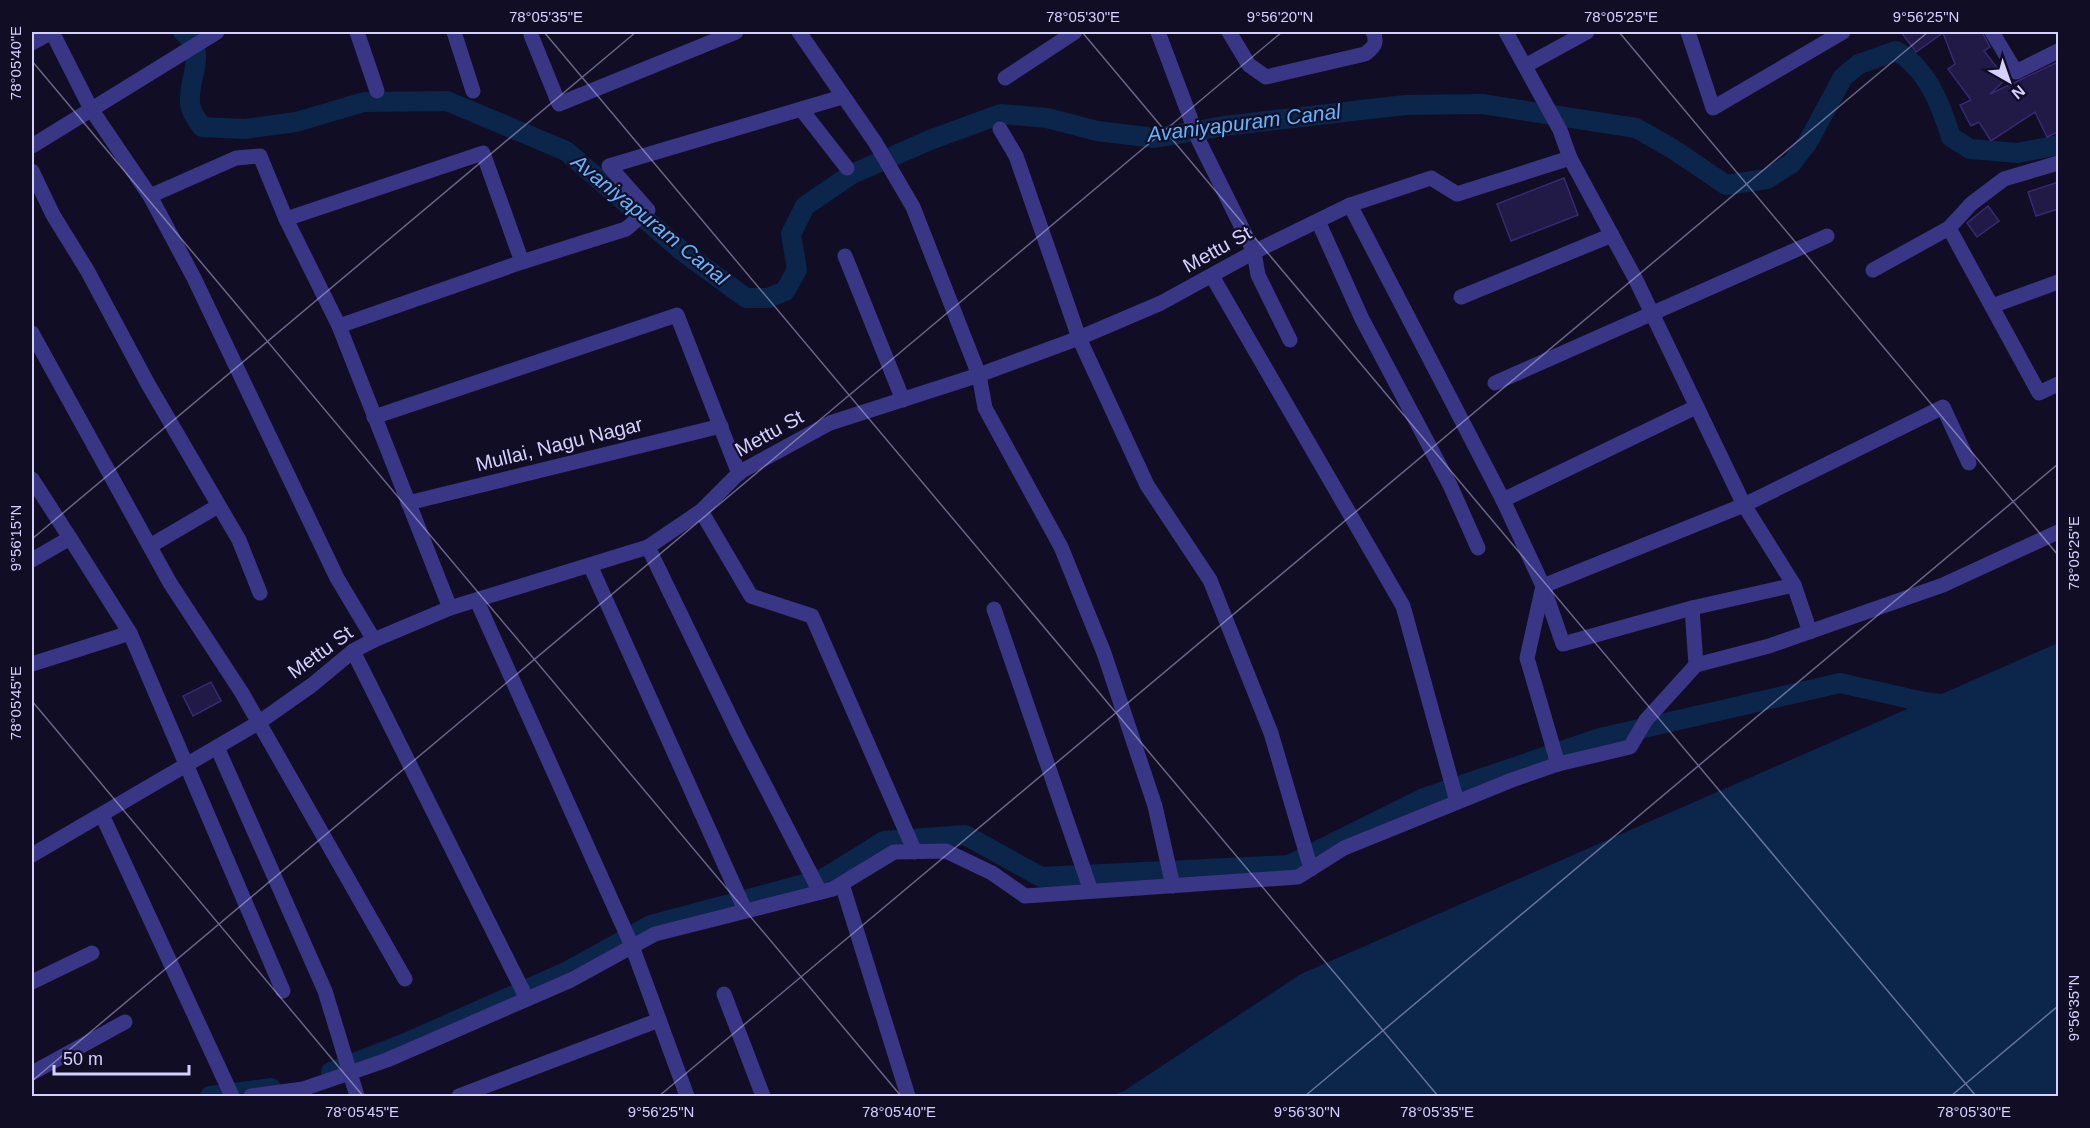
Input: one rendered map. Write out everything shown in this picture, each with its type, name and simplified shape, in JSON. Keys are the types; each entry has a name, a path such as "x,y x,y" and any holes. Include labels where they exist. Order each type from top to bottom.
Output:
{"street":[{"path":"32,43 52,32 91,109 150,196 194,278 337,578 374,640"},
{"path":"32,146 217,32"},
{"path":"357,32 377,91"},
{"path":"454,32 473,91"},
{"path":"532,33 559,104 736,32"},
{"path":"799,32 875,142 913,207 979,375 984,408 1061,547 1104,653 1155,806 1172,883"},
{"path":"1005,78 1076,32"},
{"path":"1158,32 1199,141 1254,252 1258,275 1290,340"},
{"path":"1229,32 1249,65 1266,77 1365,54 1375,46 1377,41 1373,32"},
{"path":"1506,32 1560,130 1570,158 1612,235 1744,505 1794,585 1810,632"},
{"path":"1525,66 1587,32"},
{"path":"1688,32 1713,108 1843,32"},
{"path":"1992,32 2016,72 2058,51"},
{"path":"339,326 522,262 626,229 648,210 609,166 842,97"},
{"path":"801,109 847,168"},
{"path":"1000,129 1016,156 1079,338 1147,484 1210,580 1270,733 1310,867"},
{"path":"286,219 483,153 522,262"},
{"path":"150,196 236,158 260,156 286,219 339,326 450,608"},
{"name":"Mettu St","path":"32,855 258,723 353,651 450,608 648,547 701,511 739,474 830,423 979,375 1079,338 1161,303 1254,252 1350,205 1431,178 1457,194 1570,158"},
{"path":"1873,270 1949,228 1971,204 2004,179 2058,163"},
{"path":"32,171 53,215 87,270 148,384 239,540 260,592"},
{"path":"1350,205 1503,500 1544,586 1563,644 1692,608 1794,585"},
{"path":"1318,221 1362,319 1450,485 1478,548"},
{"path":"1949,228 2039,393 2058,384"},
{"path":"1461,297 1612,235"},
{"path":"1495,383 1827,236"},
{"path":"845,256 903,400"},
{"path":"1212,276 1354,525 1403,606 1456,799"},
{"path":"1992,306 2058,282"},
{"path":"374,417 677,315 739,474"},
{"path":"32,333 150,546 258,723 405,979"},
{"path":"1503,500 1696,407"},
{"path":"1544,586 1744,505 1943,407 1969,464"},
{"name":"Mullai, Nagu Nagar","path":"408,502 721,426"},
{"path":"32,479 130,633 188,764 283,991"},
{"path":"150,546 218,507"},
{"path":"701,511 751,596 812,616 914,850"},
{"path":"251,1096 303,1089 349,1067 387,1060 571,980 655,934 842,884 894,852 946,851 992,873 1025,896 1090,887 1298,877 1310,867 1344,848 1556,756 1630,747 1646,720 1696,665 1769,646 1943,585 2058,532"},
{"path":"32,560 70,538"},
{"path":"648,547 735,727 819,890"},
{"path":"590,565 745,910"},
{"path":"1544,586 1527,658 1556,756"},
{"path":"477,601 632,946 686,1096"},
{"path":"1692,608 1696,665"},
{"path":"994,609 1090,887"},
{"path":"32,664 130,633"},
{"path":"353,651 527,998"},
{"path":"217,747 325,991 357,1096"},
{"path":"102,815 230,1091"},
{"path":"842,884 908,1096"},
{"path":"32,982 92,953"},
{"path":"724,994 763,1096"},
{"path":"459,1096 659,1020"},
{"path":"32,1073 125,1022"}],"water":[{"path":"2058,643 2058,1096 1110,1096 1124,1091 1301,974"}],"building":[{"path":"1901,32 1982,32 1990,47 1984,51 2006,79 1990,94 2058,62 2058,132 2047,137 2035,112 1991,141 1979,122 1971,126 1960,105 1971,100 1948,69 1955,64 1943,33 1916,52"},
{"path":"1564,178 1578,215 1511,241 1497,204"},
{"path":"2058,182 2058,209 2036,216 2028,192"},
{"path":"1988,206 1999,221 1977,237 1967,223"},
{"path":"211,682 221,701 193,716 183,696"}],"waterway":[{"name":"Avaniyapuram Canal","path":"183,32 191,39 195,47 196,65 190,105 202,127 245,129 296,122 364,102 447,101 566,151 682,251 746,298 768,298 785,291 797,270 791,234 805,206 852,174 930,140 1001,114 1047,118 1097,131 1155,138 1224,126 1405,105 1482,104 1636,128 1673,149 1726,185 1767,179 1792,163 1808,142 1843,77 1859,64 1896,51 1907,58 1924,77 1943,112 1951,137 1970,149 2018,153 2058,145"},
{"path":"331,1072 408,1042 566,972 651,925 823,879 884,841 965,835 1041,877 1289,865 1424,798 1600,738 1840,683 1924,702 1949,705"},
{"path":"210,1096 271,1088"}]}
